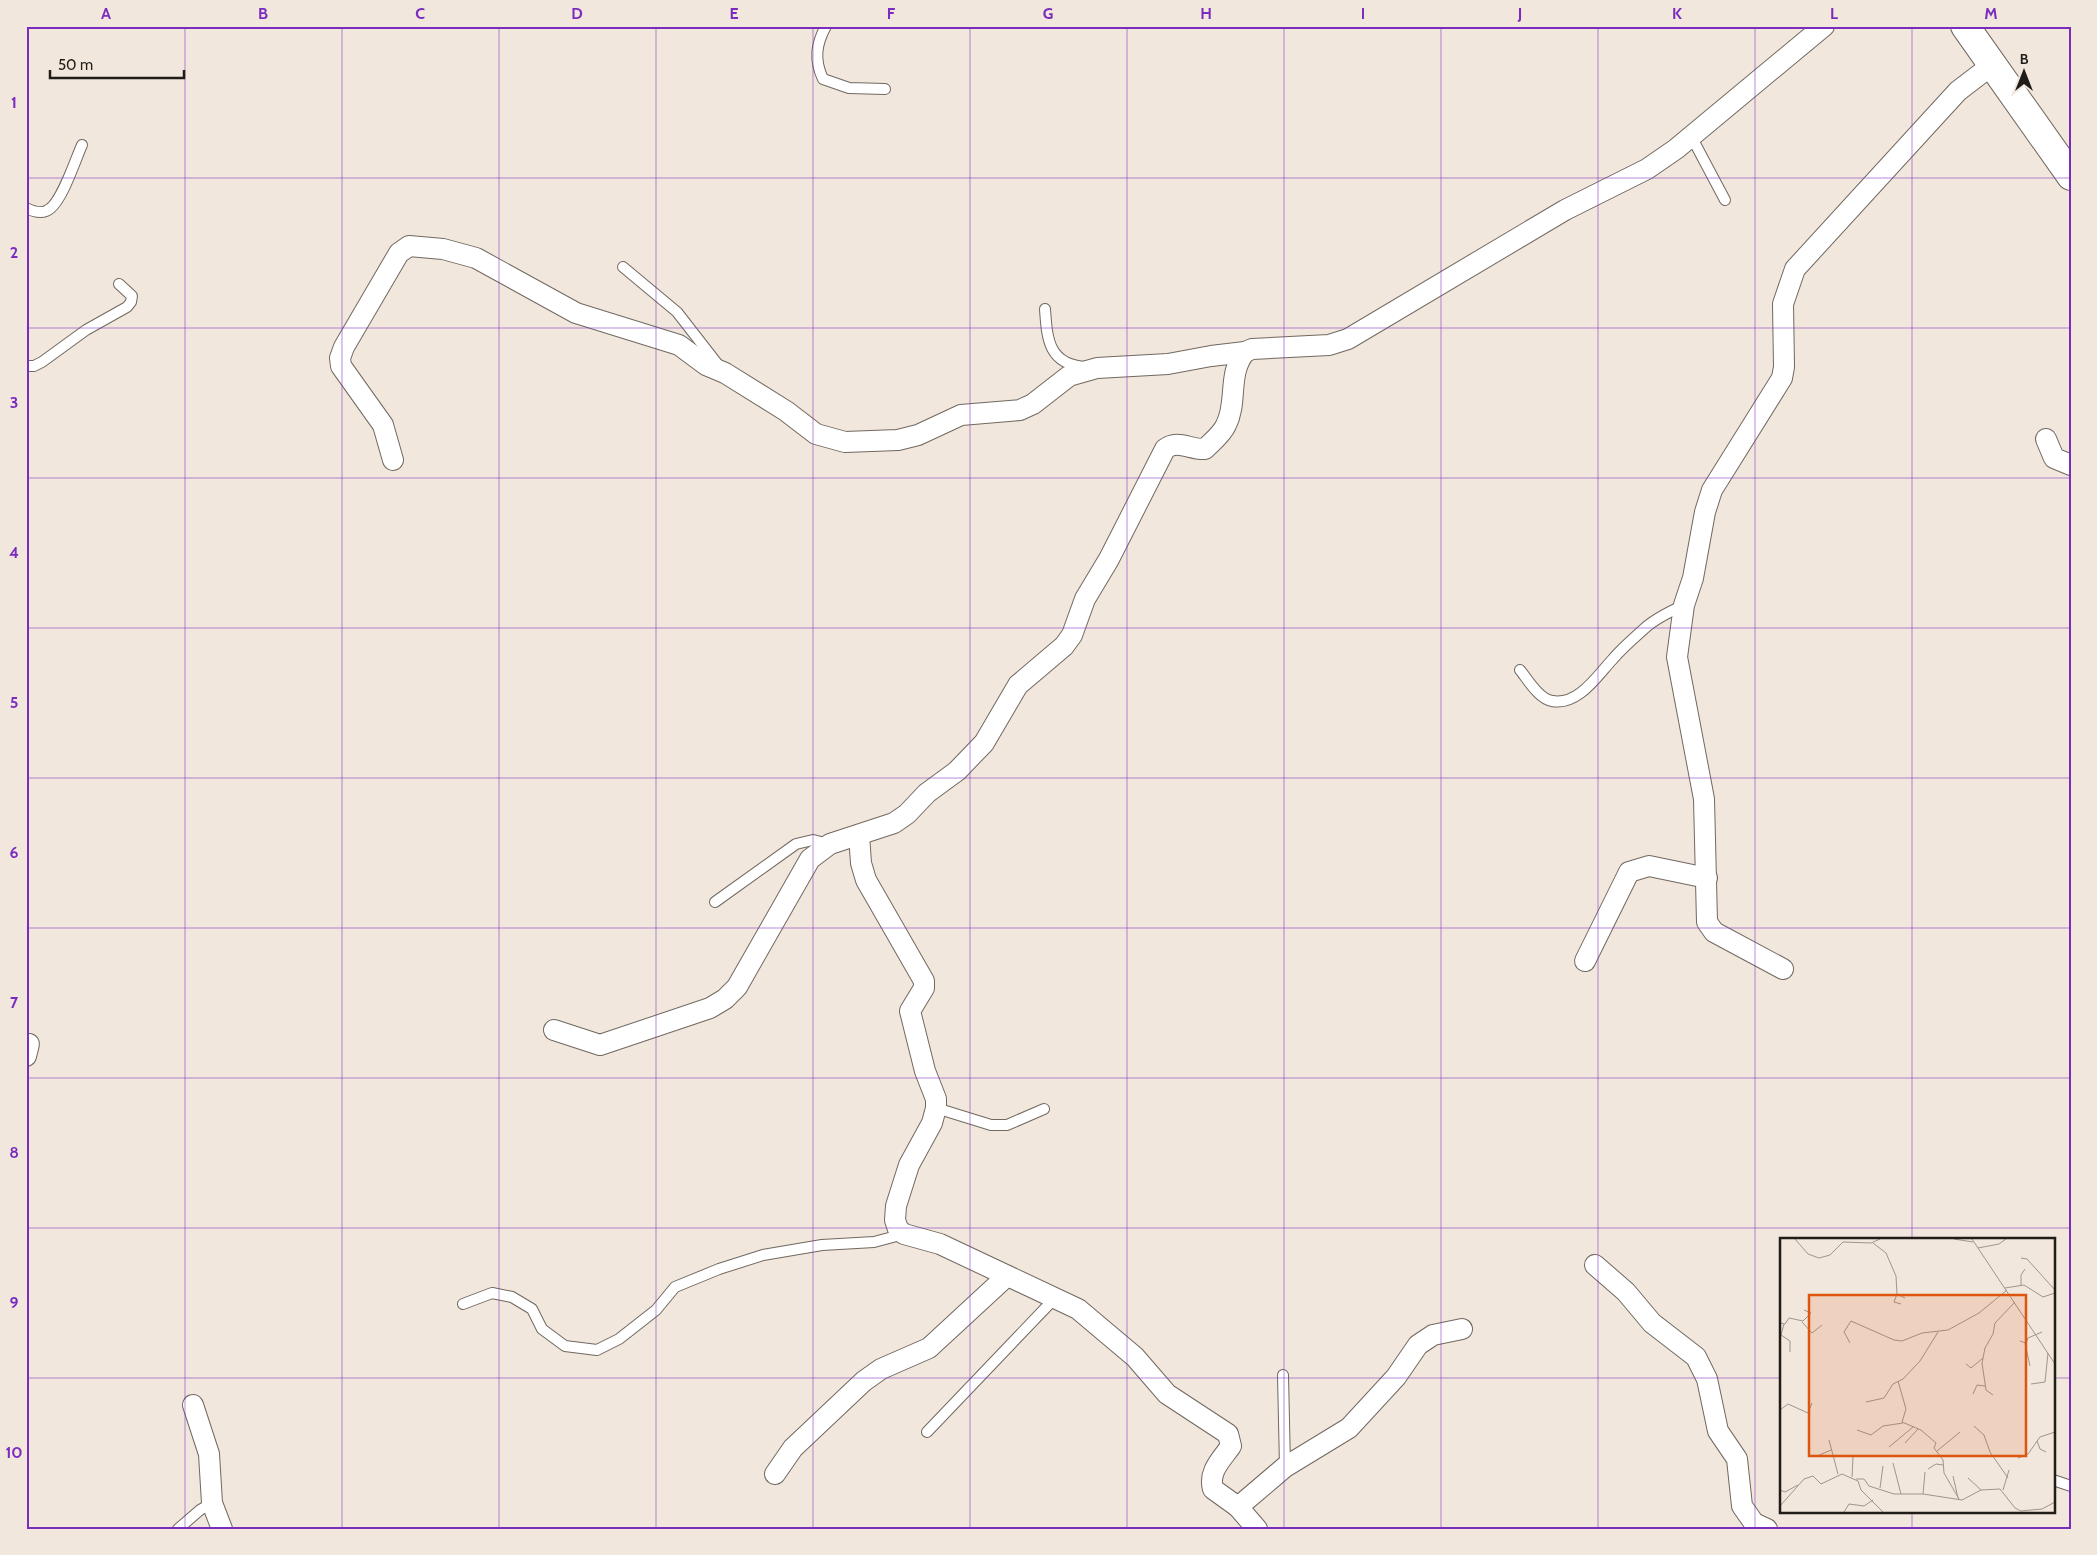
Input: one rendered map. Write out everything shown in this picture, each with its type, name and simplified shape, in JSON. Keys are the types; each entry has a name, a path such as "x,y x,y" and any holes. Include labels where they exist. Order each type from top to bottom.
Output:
{"main road":[{"path":"1965,26 2071,176"}],"street":[{"path":"393,460 383,424 345,374 340,358 344,347 399,254 409,246 443,249 476,258 576,313 674,342 688,350 706,365 725,373 786,411 816,434 845,442 875,442 918,436 961,415 1020,410 1033,404 1069,376 1097,368 1168,364 1245,352 1252,349 1329,345 1348,339 1566,210 1647,169 1691,136 1824,26"},
{"path":"1783,969 1714,932 1707,922 1704,799 1677,657 1684,605 1693,578 1705,512 1712,490 1782,378 1784,367 1782,304 1795,269 1958,91 1992,65"},
{"path":"554,1030 600,1046 710,1008 725,999 737,987 810,859 830,844 894,823 907,814 927,793 958,771 984,743 1018,685 1064,646 1072,636 1085,599 1165,449 1172,444 1180,444 1195,450 1205,449 1226,427 1230,415 1233,379 1238,360 1245,352"},
{"path":"2046,439 2054,458 2071,465"},
{"path":"859,835 861,863 866,880 924,980 924,988 910,1011 925,1071 936,1098 936,1108 932,1123 909,1166 896,1206 894,1220 898,1229 904,1234 940,1244 1078,1308 1097,1323 1150,1372 1167,1394 1228,1434 1230,1446 1212,1472 1210,1480 1213,1489 1238,1507 1257,1529"},
{"path":"1585,961 1629,872 1649,866 1707,878"},
{"path":"1595,1265 1626,1292 1652,1323 1696,1357 1707,1379 1718,1431 1737,1459 1742,1506 1754,1523 1767,1529"},
{"path":"775,1474 794,1448 864,1381 881,1369 929,1348 1007,1276"},
{"path":"1238,1507 1285,1467 1349,1428 1396,1377 1418,1345 1433,1335 1462,1329"},
{"path":"194,1405 209,1454 212,1503 222,1529"}],"lane":[{"path":"826,26 817,48 816,65 823,79 849,88 885,89"},
{"path":"1691,136 1725,200"},
{"path":"26,208 34,212 45,212 56,204 82,145"},
{"path":"623,267 677,312 725,373"},
{"path":"26,366 34,366 42,362 86,330 127,307 131,302 132,296 120,284"},
{"path":"1045,309 1048,342 1055,354 1065,362 1081,367 1097,368"},
{"path":"1520,670 1541,696 1551,702 1563,701 1578,694 1592,684 1613,658 1646,626 1684,605"},
{"path":"715,902 796,844 813,840 830,844"},
{"path":"936,1108 991,1125 1007,1125 1044,1109"},
{"path":"463,1304 492,1293 512,1297 532,1308 542,1329 564,1346 597,1350 619,1339 656,1310 675,1287 719,1269 763,1256 822,1245 874,1242 904,1234"},
{"path":"927,1432 1055,1298"},
{"path":"1283,1376 1285,1467"},
{"path":"2054,1480 2071,1486"},
{"path":"178,1529 200,1510 212,1503"}]}
